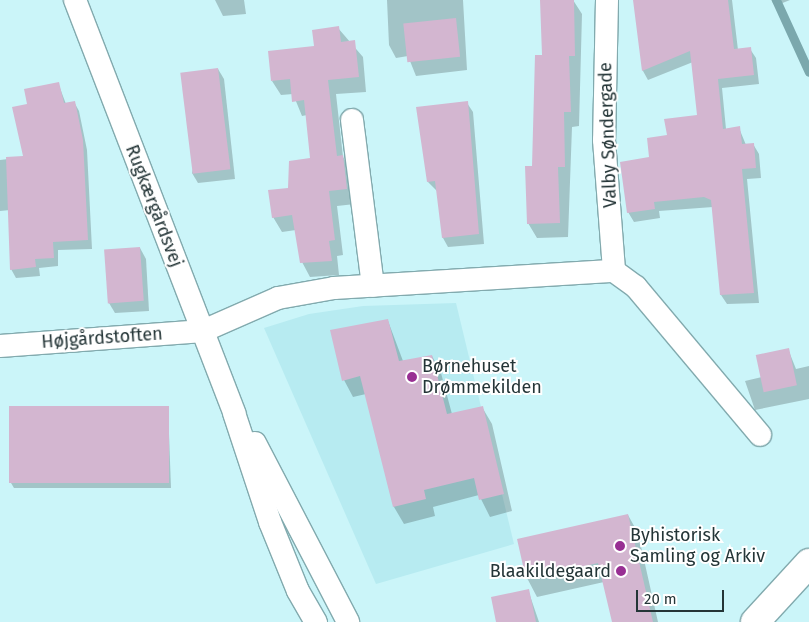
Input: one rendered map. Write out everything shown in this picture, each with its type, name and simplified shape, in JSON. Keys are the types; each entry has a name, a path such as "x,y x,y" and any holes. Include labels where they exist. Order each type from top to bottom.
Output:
{"street":[{"name":"Rugkærgårdsvej","path":"75,0 234,413 270,522 298,592 316,622"},
{"name":"Valby Søndergade","path":"607,0 604,140 614,271"},
{"path":"352,120 373,286"},
{"path":"203,331 278,298 373,286 614,271 636,287 760,435"},
{"name":"Højgårdstoften","path":"0,346 203,331"},
{"name":"Rugkærgårdsvej","path":"234,413 248,430 348,622"},
{"path":"755,622 809,563"}],"shaded area":[{"path":"456,303 514,544 376,584 264,328 309,314 363,306"}],"building":[{"path":"540,0 574,0 575,56 569,56 571,112 564,112 565,167 558,167 560,223 527,224 525,166 532,166 535,55 542,55"},
{"path":"633,0 728,0 734,49 751,47 754,75 718,79 723,129 740,126 742,144 754,143 756,168 742,169 754,293 720,295 711,200 704,197 654,202 655,209 627,213 620,162 649,157 647,138 667,135 664,119 697,115 690,51 642,71"},
{"path":"456,18 460,57 407,62 403,24"},
{"path":"339,26 341,42 355,40 359,77 328,80 337,156 343,155 347,189 329,191 335,240 329,241 332,261 300,263 292,215 272,218 268,190 288,188 289,161 310,158 304,100 292,102 290,79 271,81 268,51 314,46 312,30"},
{"path":"218,68 230,169 193,174 180,73"},
{"path":"59,82 64,103 75,101 83,140 88,240 53,242 54,258 35,259 36,267 10,270 6,157 23,156 12,107 27,104 24,89"},
{"path":"468,101 479,234 442,238 435,181 427,182 416,107"},
{"path":"140,247 144,301 108,303 104,250"},
{"path":"388,319 399,361 432,355 447,414 483,406 504,494 479,500 474,478 424,490 426,499 393,507 360,376 342,381 330,330"},
{"path":"789,348 797,385 764,392 756,355"},
{"path":"9,406 169,406 169,483 9,483"},
{"name":"Blaakildegaard","path":"628,514 653,622 612,622 598,563 526,579 517,539"},
{"path":"529,589 536,622 496,622 491,597"}],"waterway":[{"path":"776,0 809,72"}],"place":[{"name":"Børnehuset Drømmekilden","path":"412,377"},
{"name":"Byhistorisk Samling og Arkiv","path":"620,546"},
{"name":"Blaakildegaard","path":"621,571"}]}
